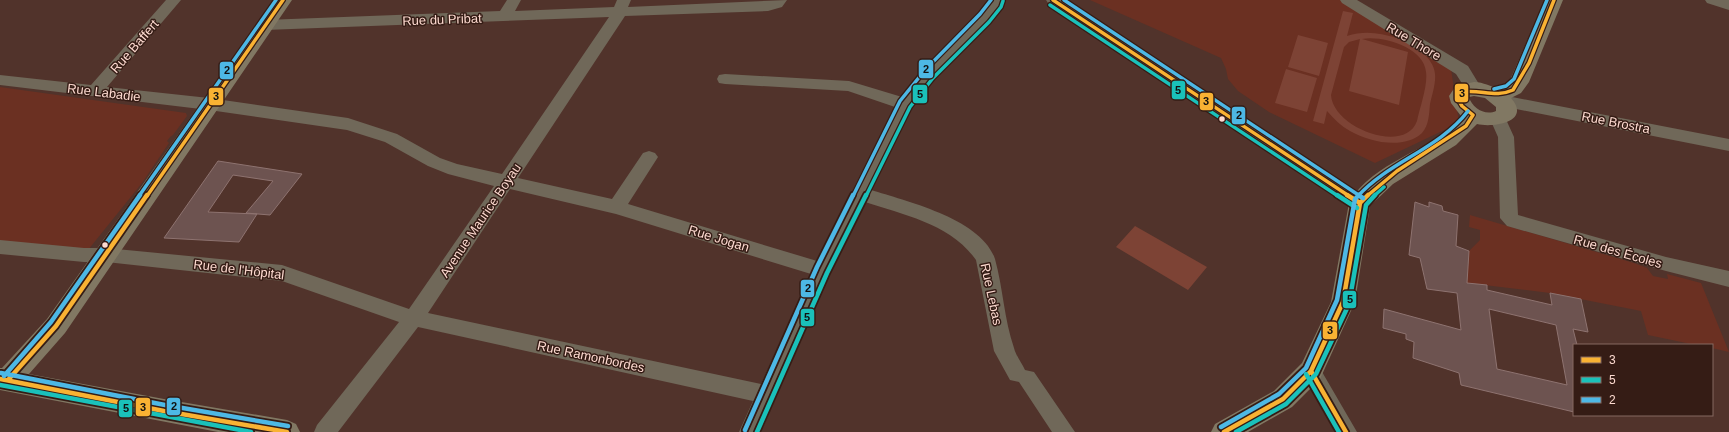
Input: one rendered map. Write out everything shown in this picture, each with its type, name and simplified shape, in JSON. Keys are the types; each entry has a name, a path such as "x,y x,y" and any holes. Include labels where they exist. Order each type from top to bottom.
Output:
{"main road":[{"path":"3,383 50,334 283,0"},
{"path":"1498,105 1474,89 1462,92 1459,96 1459,101 1462,106 1473,115 1486,119 1519,82 1554,0"},
{"path":"1224,432 1283,399 1310,371 1343,302 1360,203 1366,194 1380,182 1455,135 1466,126 1473,115"},
{"path":"3,383 287,432"}],"street":[{"name":"Rue Baffert","path":"95,91 174,0"},
{"path":"505,16 514,0"},
{"name":"Rue du Pribat","path":"265,25 505,16 622,6 768,6 777,4 780,0"},
{"path":"750,432 822,270 905,104 929,74 984,18 996,4 997,0"},
{"path":"1053,0 1360,203"},
{"name":"Rue Thore","path":"1347,0 1462,70 1474,89"},
{"path":"1712,0 1729,5"},
{"name":"Avenue Maurice Boyau","path":"325,432 414,318 622,6"},
{"path":"725,79 849,86 905,104"},
{"name":"Rue Labadie","path":"0,80 209,104 348,124 391,138 434,162 454,170 506,182"},
{"name":"Rue Brostra","path":"1498,105 1729,144"},
{"name":"Rue des Écoles","path":"1498,105 1506,137 1509,218 1513,221 1666,264 1729,279"},
{"path":"616,207 649,158"},
{"name":"Rue Jogan","path":"506,182 616,207 822,270"},
{"name":"Rue Lebas","path":"860,193 946,223 966,235 979,246 985,258 1004,351 1064,432"},
{"name":"Rue de l'Hôpital","path":"0,247 84,255 106,255 282,272 414,318"},
{"name":"Rue Ramonbordes","path":"414,318 767,395"},
{"path":"1310,371 1346,432"}],"shaded area":[{"path":"1090,0 1340,0 1451,69 1459,123 1375,163 1269,112 1238,91 1228,79 1226,69 1221,58"},
{"path":"1343,11 1353,13 1347,36 1360,33 1372,33 1397,38 1415,47 1426,56 1434,68 1434,89 1427,123 1422,133 1415,138 1396,143 1376,141 1350,131 1335,120 1327,111 1324,124 1313,121","holes":["1360,39 1349,91 1399,105 1408,52 1362,39 1380,39 1401,45 1418,56 1423,63 1426,72 1426,83 1417,121 1410,131 1399,136 1385,136 1370,133 1356,127 1344,118 1335,107 1331,95 1344,47 1349,42"]},
{"path":"1298,35 1328,43 1319,76 1288,67"},
{"path":"1286,69 1317,78 1307,112 1275,103"},
{"path":"0,87 186,113 187,116 167,141 169,143 142,183 88,250 0,242"},
{"path":"1470,215 1634,263 1647,268 1653,276 1668,279 1667,274 1701,283 1729,352 1713,348 1713,344 1691,344 1648,335 1641,311 1550,293 1467,283 1469,251 1480,240 1480,230 1469,227"},
{"path":"1135,226 1207,267 1188,290 1116,247"}],"building":[{"path":"218,161 302,174 270,215 246,213 273,181 233,175 208,212 257,214 239,242 164,238"},
{"path":"1415,202 1429,207 1429,202 1442,206 1443,211 1458,215 1456,246 1469,251 1467,283 1487,285 1487,290 1552,305 1550,293 1581,299 1588,332 1573,329 1577,344 1573,344 1573,412 1461,385 1459,373 1413,358 1414,342 1406,339 1406,334 1383,328 1384,309 1461,330 1457,293 1427,289 1420,258 1409,255","holes":["1489,309 1556,325 1567,385 1497,369"]}],"transit line":[{"name":"2","path":"4,376 51,322 276,0"},
{"name":"3","path":"8,380 56,326 283,0"},
{"name":"2","path":"745,430 817,267 900,101 925,70 980,14 991,0"},
{"name":"3","path":"1053,0 1360,203"},
{"name":"2","path":"1064,0 1363,198"},
{"name":"2","path":"1494,89 1506,86 1514,79 1547,0"},
{"name":"3","path":"1224,432 1283,399 1311,371 1343,302 1360,203 1384,180 1466,126 1473,115 1462,106 1459,101 1462,92 1475,91 1501,94 1513,90 1529,63 1554,0"},
{"name":"5","path":"757,432 827,273 910,107 933,78 989,22 1001,7 1003,1"},
{"name":"5","path":"1050,5 1357,208"},
{"name":"2","path":"1221,427 1279,394 1306,368 1337,300 1355,199 1368,185 1383,173 1445,135 1458,124 1468,111"},
{"name":"5","path":"1236,432 1286,404 1316,374 1349,304 1366,205 1371,198 1384,187"},
{"name":"3","path":"1311,371 1346,432"},
{"name":"2","path":"1,373 165,405 288,426"},
{"name":"5","path":"1306,374 1339,432"},
{"name":"3","path":"0,379 164,411 287,432"},
{"name":"5","path":"0,385 251,432"}]}
